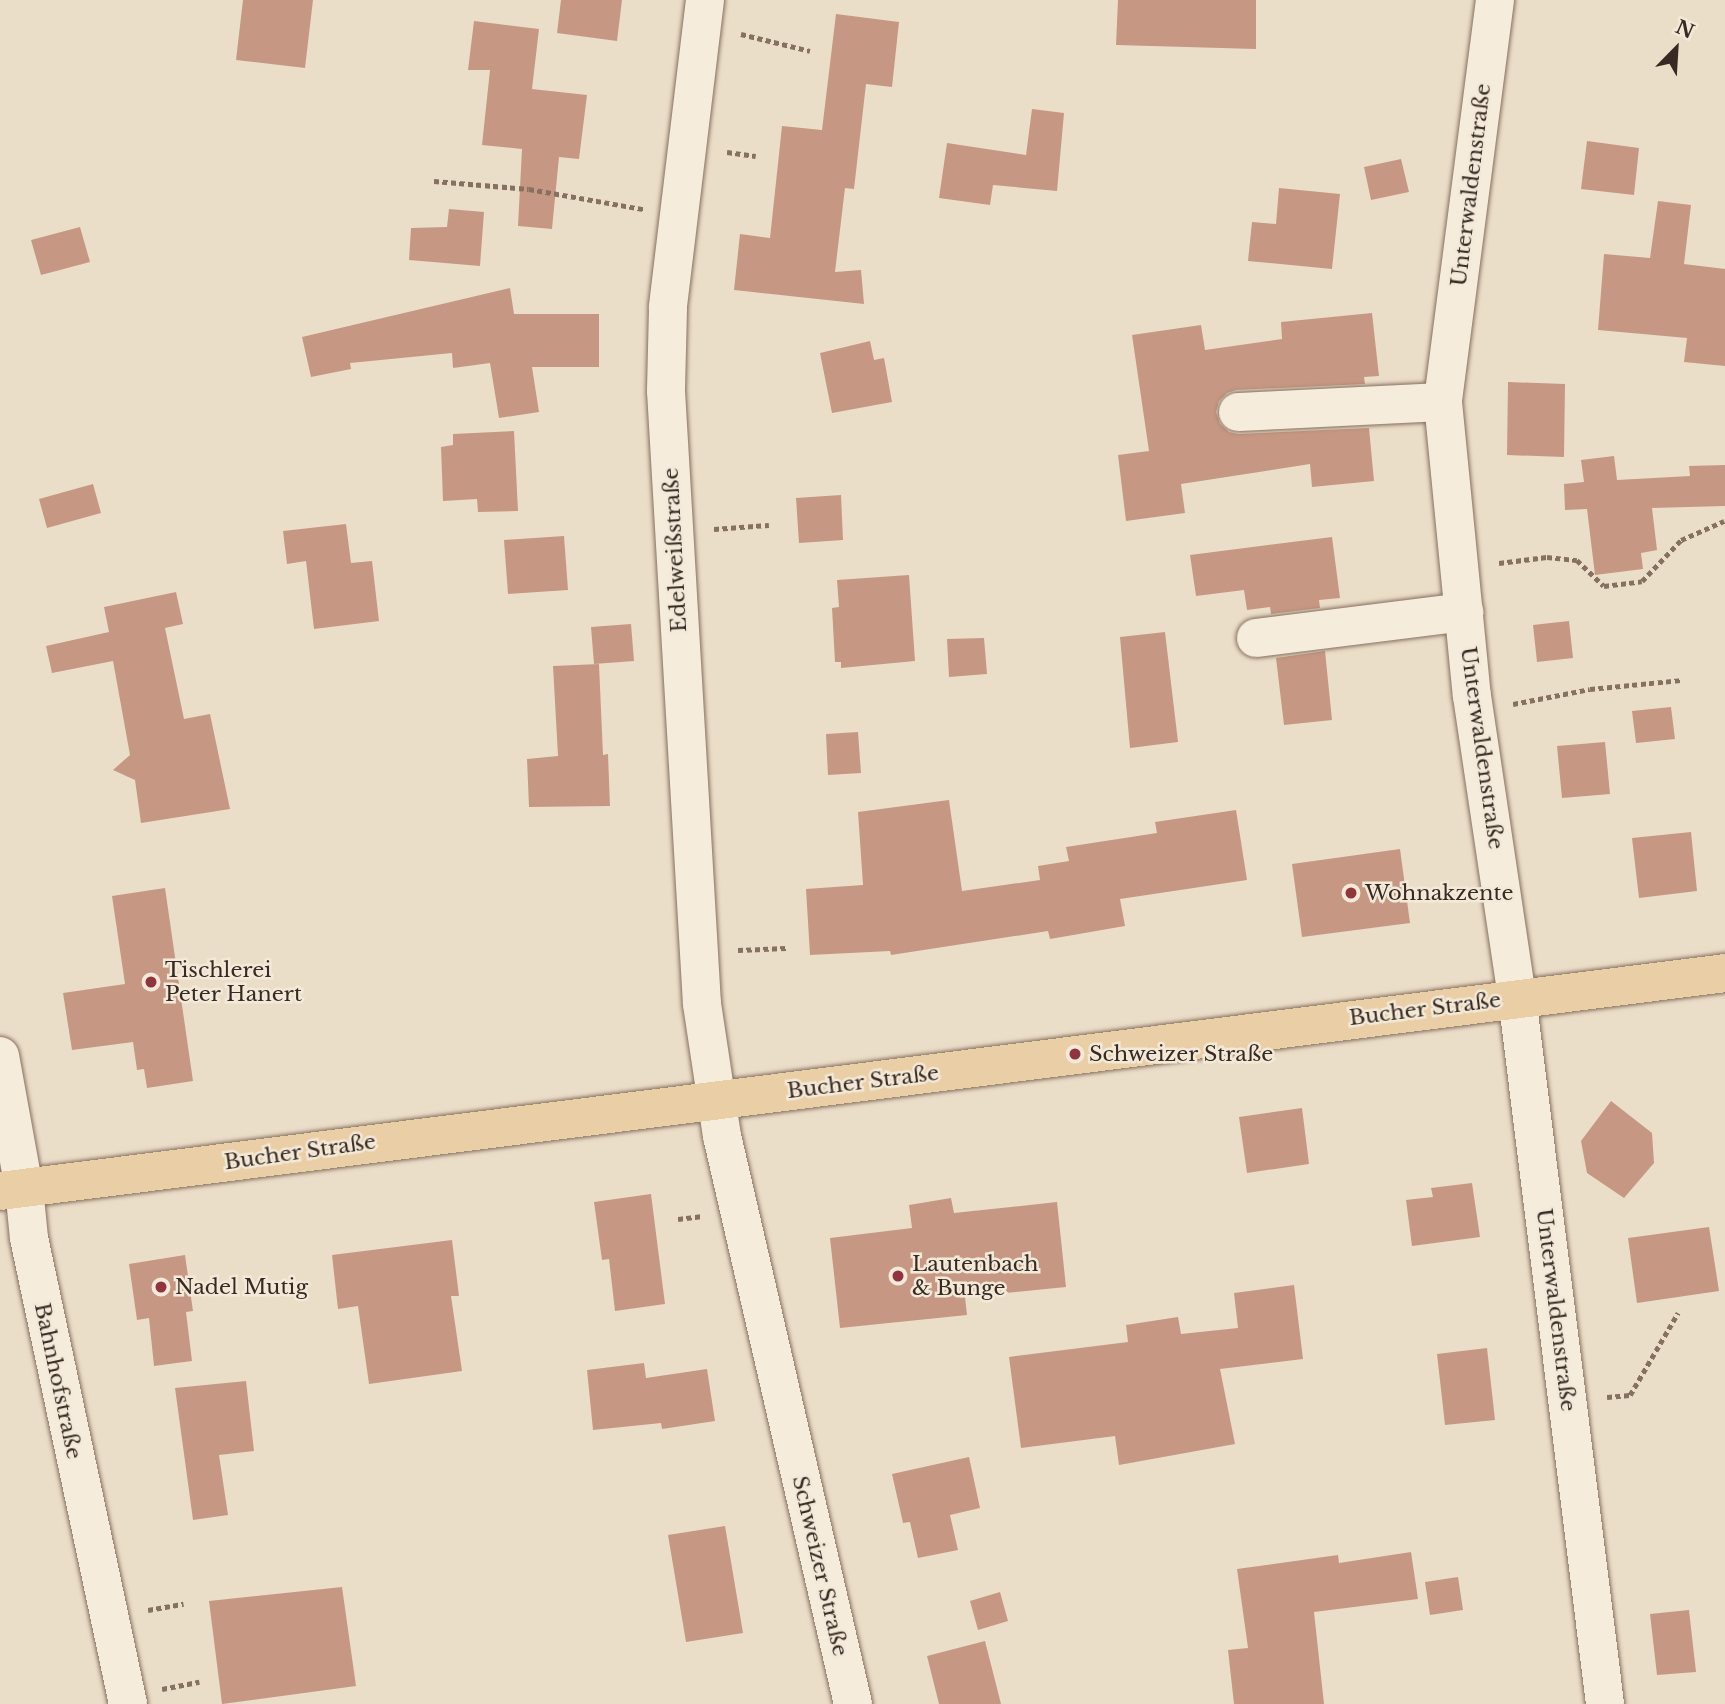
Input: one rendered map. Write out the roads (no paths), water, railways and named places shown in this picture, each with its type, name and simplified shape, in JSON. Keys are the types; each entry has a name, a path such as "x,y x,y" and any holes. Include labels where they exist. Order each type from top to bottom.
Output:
{"main road":[{"name":"Bucher Straße","path":"12,1189 467,1129 715,1101 1517,997 1725,973"}],"street":[{"name":"Unterwaldenstraße","path":"1495,0 1443,402 1475,716 1517,997 1605,1704"},
{"name":"Edelweißstraße","path":"703,15 668,308 666,391 699,952 715,1101"},
{"path":"1238,412 1443,402"},
{"path":"1256,638 1464,612"},
{"name":"Bahnhofstraße","path":"0,1056 12,1189 29,1238 128,1704"},
{"name":"Schweizer Straße","path":"715,1101 853,1704"}],"place":[{"name":"Wohnakzente","path":"1351,893"},
{"name":"Tischlerei Peter Hanert","path":"151,982"},
{"name":"Schweizer Straße","path":"1075,1054"},
{"name":"Lautenbach & Bunge","path":"898,1276"},
{"name":"Nadel Mutig","path":"161,1287"}]}
